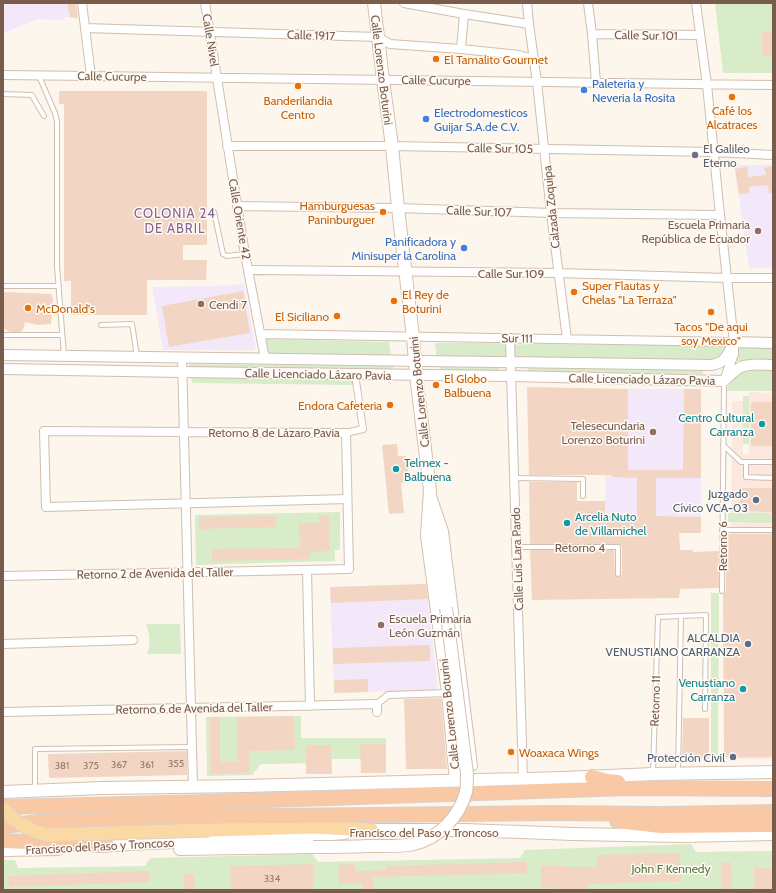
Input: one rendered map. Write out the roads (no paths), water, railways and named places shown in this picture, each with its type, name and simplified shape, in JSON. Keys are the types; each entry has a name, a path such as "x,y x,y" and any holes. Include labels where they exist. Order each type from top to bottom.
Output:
{"highway":[{"path":"592,777 621,783 631,788"},
{"path":"3,808 631,788 773,789"},
{"name":"Francisco del Paso y Troncoso","path":"3,826 40,822 170,817 773,812"},
{"path":"555,813 661,826 773,824"},
{"path":"3,841 107,846"}],"main road":[{"name":"Calle Lorenzo Boturini","path":"374,3 392,146 430,490 427,536 448,693 456,781"},
{"path":"155,843 180,849 393,846 414,844 430,838 445,828 453,819 466,792 466,766 430,490"},
{"path":"3,792 102,788 456,781 653,774 773,772"},
{"path":"3,808 18,823 29,830 48,835 312,827 372,830"},
{"name":"Francisco del Paso y Troncoso","path":"3,850 54,849 310,836 372,830 466,830 681,836 773,834"}],"street":[{"path":"82,3 90,76"},
{"name":"Calle Nivel","path":"204,3 210,32 216,78"},
{"path":"404,3 529,24"},
{"name":"Calzada Zoquipa","path":"527,3 567,339"},
{"path":"588,3 596,82"},
{"path":"696,3 707,85 734,342 734,354 724,381"},
{"path":"461,49 464,14"},
{"name":"Calle 1917","path":"85,28 378,37 390,44 461,49 534,57"},
{"name":"Calle Sur 101","path":"592,34 700,36"},
{"name":"Calle Cucurpe","path":"3,75 773,85"},
{"name":"Calle Oriente 42","path":"216,78 245,254 265,359"},
{"name":"Calle Sur 105","path":"227,146 392,146 713,152 773,155"},
{"name":"Calle Sur 107","path":"238,206 720,215"},
{"name":"Calle Sur 109","path":"249,270 558,273 773,278"},
{"name":"Sur 111","path":"261,334 773,342"},
{"name":"Calle Luis Lara Pardo","path":"510,338 524,779"},
{"name":"Calle Licenciado Lázaro Pavia","path":"3,355 712,365 722,362 734,342"},
{"path":"182,357 193,787"},
{"name":"Calle Licenciado Lázaro Pavia","path":"3,368 182,372 416,374 724,381 742,367 750,365 773,365"},
{"path":"346,433 362,429 355,374"},
{"name":"Retorno 8 de Lázaro Pavia","path":"347,499 46,506 44,431 346,433 349,569"},
{"path":"430,490 444,531 473,766"},
{"name":"Retorno 2 de Avenida del Taller","path":"3,576 349,569"},
{"path":"307,570 310,706"},
{"path":"3,644 133,640"},
{"path":"377,708 388,695 448,693"},
{"name":"Retorno 6 de Avenida del Taller","path":"3,712 310,706 377,708"}],"lane":[{"path":"39,76 55,112 57,121 57,266 64,356"},
{"path":"3,94 32,96 44,116"},
{"path":"214,212 223,254 227,256 245,254"},
{"path":"3,286 59,286"},
{"path":"101,325 132,324 137,357"},
{"path":"3,335 62,335"},
{"name":"Retorno 6","path":"722,591 724,381"},
{"path":"723,445 741,462 773,462"},
{"path":"746,462 746,477 773,478"},
{"path":"514,478 583,479 583,496"},
{"path":"722,530 773,530"},
{"name":"Retorno 4","path":"516,547 618,547 618,574"},
{"path":"681,616 706,616 705,710"},
{"name":"Retorno 11","path":"653,774 658,617 681,616 678,774"},
{"path":"35,791 34,750 192,747"}],"place":[{"name":"El Tamalito Gourmet","path":"436,59"},
{"name":"Banderilandia Centro","path":"298,86"},
{"name":"Paleteria y Neveria la Rosita","path":"584,90"},
{"name":"Café los Alcatraces","path":"732,97"},
{"name":"Electrodomesticos Guijar S.A.de C.V.","path":"426,119"},
{"name":"El Galileo Eterno","path":"695,155"},
{"name":"Hamburguesas Paninburguer","path":"383,212"},
{"name":"Escuela Primaria República de Ecuador","path":"758,231"},
{"name":"Panificadora y Minisuper la Carolina","path":"464,248"},
{"name":"Super Flautas y Chelas \"La Terraza\"","path":"574,292"},
{"name":"El Rey de Boturini","path":"394,301"},
{"name":"Cendi 7","path":"201,304"},
{"name":"McDonald's","path":"28,308"},
{"name":"Tacos \"De aqui soy Mexico\"","path":"711,312"},
{"name":"El Siciliano","path":"337,316"},
{"name":"El Globo Balbuena","path":"436,385"},
{"name":"Endora Cafeteria","path":"390,405"},
{"name":"Centro Cultural Carranza","path":"762,424"},
{"name":"Telesecundaria Lorenzo Boturini","path":"653,432"},
{"name":"Telmex - Balbuena","path":"396,469"},
{"name":"Juzgado Cívico VCA-03","path":"756,500"},
{"name":"Arcelia Nuto de Villamichel","path":"567,523"},
{"name":"Escuela Primaria León Guzmán","path":"381,625"},
{"name":"ALCALDIA VENUSTIANO CARRANZA","path":"748,644"},
{"name":"Venustiano Carranza","path":"743,689"},
{"name":"Woaxaca Wings","path":"511,752"},
{"name":"Protección Civil","path":"733,757"}],"district":[{"name":"COLONIA 24 DE ABRIL","path":"175,220"}],"park label":[{"name":"John F Kennedy","path":"671,868"}]}
